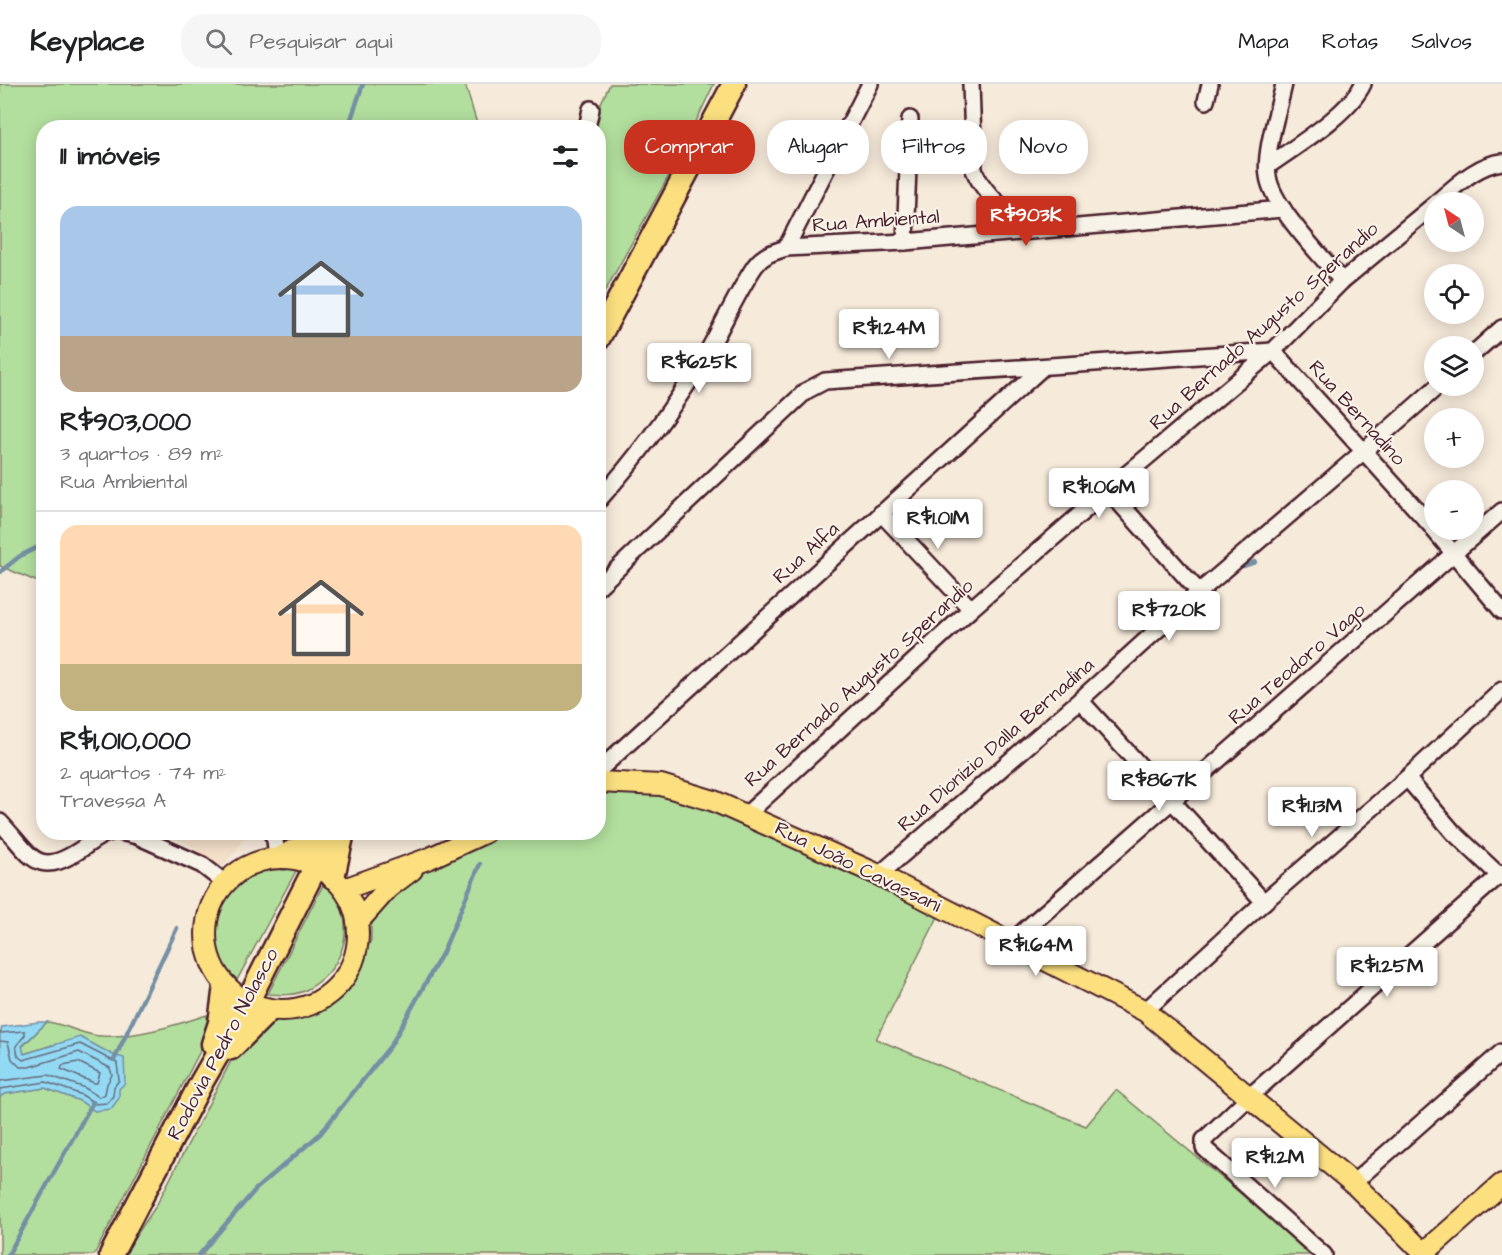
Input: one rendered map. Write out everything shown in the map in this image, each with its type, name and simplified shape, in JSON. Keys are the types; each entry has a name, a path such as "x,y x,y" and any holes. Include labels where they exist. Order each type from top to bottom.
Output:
{"highway":[{"path":"606,324 734,84"},
{"path":"280,858 308,840"},
{"name":"Rodovia Pedro Nolasco","path":"111,1255 201,1083 247,1003 331,877 321,840"},
{"path":"331,877 341,840"},
{"path":"201,1083 220,1023 225,986"},
{"path":"201,1083 242,1036 269,1010"}],"main road":[{"name":"Rua João Cavassani","path":"606,782 662,785 695,794 746,814 879,875 1145,1011 1353,1183 1424,1254"},
{"path":"358,922 388,888 430,858 469,840"},
{"path":"280,858 331,877 353,904 358,922 357,951 350,969 325,997 308,1006 289,1010 269,1010 247,1003 225,986 214,970 207,951 205,932 208,912 216,894 225,883 245,867 263,860 280,858"},
{"path":"331,877 430,858"},
{"path":"1424,1254 1502,1184"}],"street":[{"path":"786,248 870,84"},
{"path":"971,84 974,170 988,194 1029,230"},
{"path":"1206,101 1210,84"},
{"path":"1284,84 1269,149 1268,176 1282,209 1342,281"},
{"path":"1268,166 1310,137 1342,110 1363,84"},
{"path":"588,120 591,110"},
{"path":"905,242 910,119"},
{"name":"Rua Bernado Augusto Sperandio","path":"1450,192 1474,173 1498,163"},
{"name":"Rua Ambiental","path":"606,491 657,427 688,381 761,258 786,248 905,242 1282,209"},
{"name":"Rua Bernado Augusto Sperandio","path":"746,814 971,609 1273,351 1342,281 1424,213"},
{"path":"1484,344 1502,328"},
{"path":"606,579 806,391 825,381 1273,351"},
{"name":"Rua Bernadino","path":"1273,351 1424,518"},
{"name":"Rua Alfa","path":"606,764 1043,368"},
{"name":"Rua Dionízio Dalla Bernadina","path":"879,875 1199,592 1427,396"},
{"path":"1108,490 1199,592"},
{"name":"Rua Teodoro Vago","path":"1010,943 1502,511"},
{"path":"881,513 971,609"},
{"name":"Rua Bernadino","path":"1444,540 1502,611"},
{"path":"1145,1011 1264,902 1407,778 1502,690"},
{"path":"1080,699 1264,902"},
{"path":"1324,1255 1204,1148 1204,1140 1249,1097 1501,876 1453,832 1407,778"},
{"path":"0,822 31,856 47,864 62,860 94,840"},
{"path":"144,840 202,865 225,883"},
{"path":"275,840 280,858"},
{"path":"1353,1183 1502,1052"}],"shaded area":[{"path":"179,840 244,840 220,870 190,845"}],"green space":[{"path":"0,84 465,84 476,120 36,120 36,581 0,566"},
{"path":"610,84 714,84 697,120 624,120 624,174 670,174 606,289 606,120 593,120"},
{"path":"626,788 672,791 944,905 876,1039 1086,1126 1116,1090 1315,1255 123,1255 156,1206 233,1057 260,1025 288,1016 308,1013 334,999 356,971 371,940 371,927 376,909 400,882 480,840 606,840 606,792"},
{"path":"280,865 297,869 237,980 224,966 215,945 214,922 222,900 239,881 259,869"},
{"path":"324,883 337,898 345,925 345,938 336,962 318,982 302,992 282,995 268,994"},
{"path":"216,1013 209,1034 94,1255 0,1255 0,1097 4,1094 45,1088 80,1101 95,1111 113,1055 91,1043 52,1045 24,1054 22,1047 47,1022 94,1035 114,1036 155,1030 207,1015 207,1019"}],"water":[{"path":"47,1022 22,1046 24,1054 80,1037 113,1055 124,1058 125,1083 119,1089 119,1098 111,1109 95,1111 80,1101 45,1088 4,1094 0,1097 2,1027"}],"waterway":[{"path":"351,120 363,84"},
{"path":"0,572 20,556 36,548"},
{"path":"1243,566 1255,562"},
{"path":"199,1255 256,1189 320,1134 391,1045 443,952 480,864"},
{"path":"114,1060 177,928"},
{"path":"8,1255 93,1102"}]}
